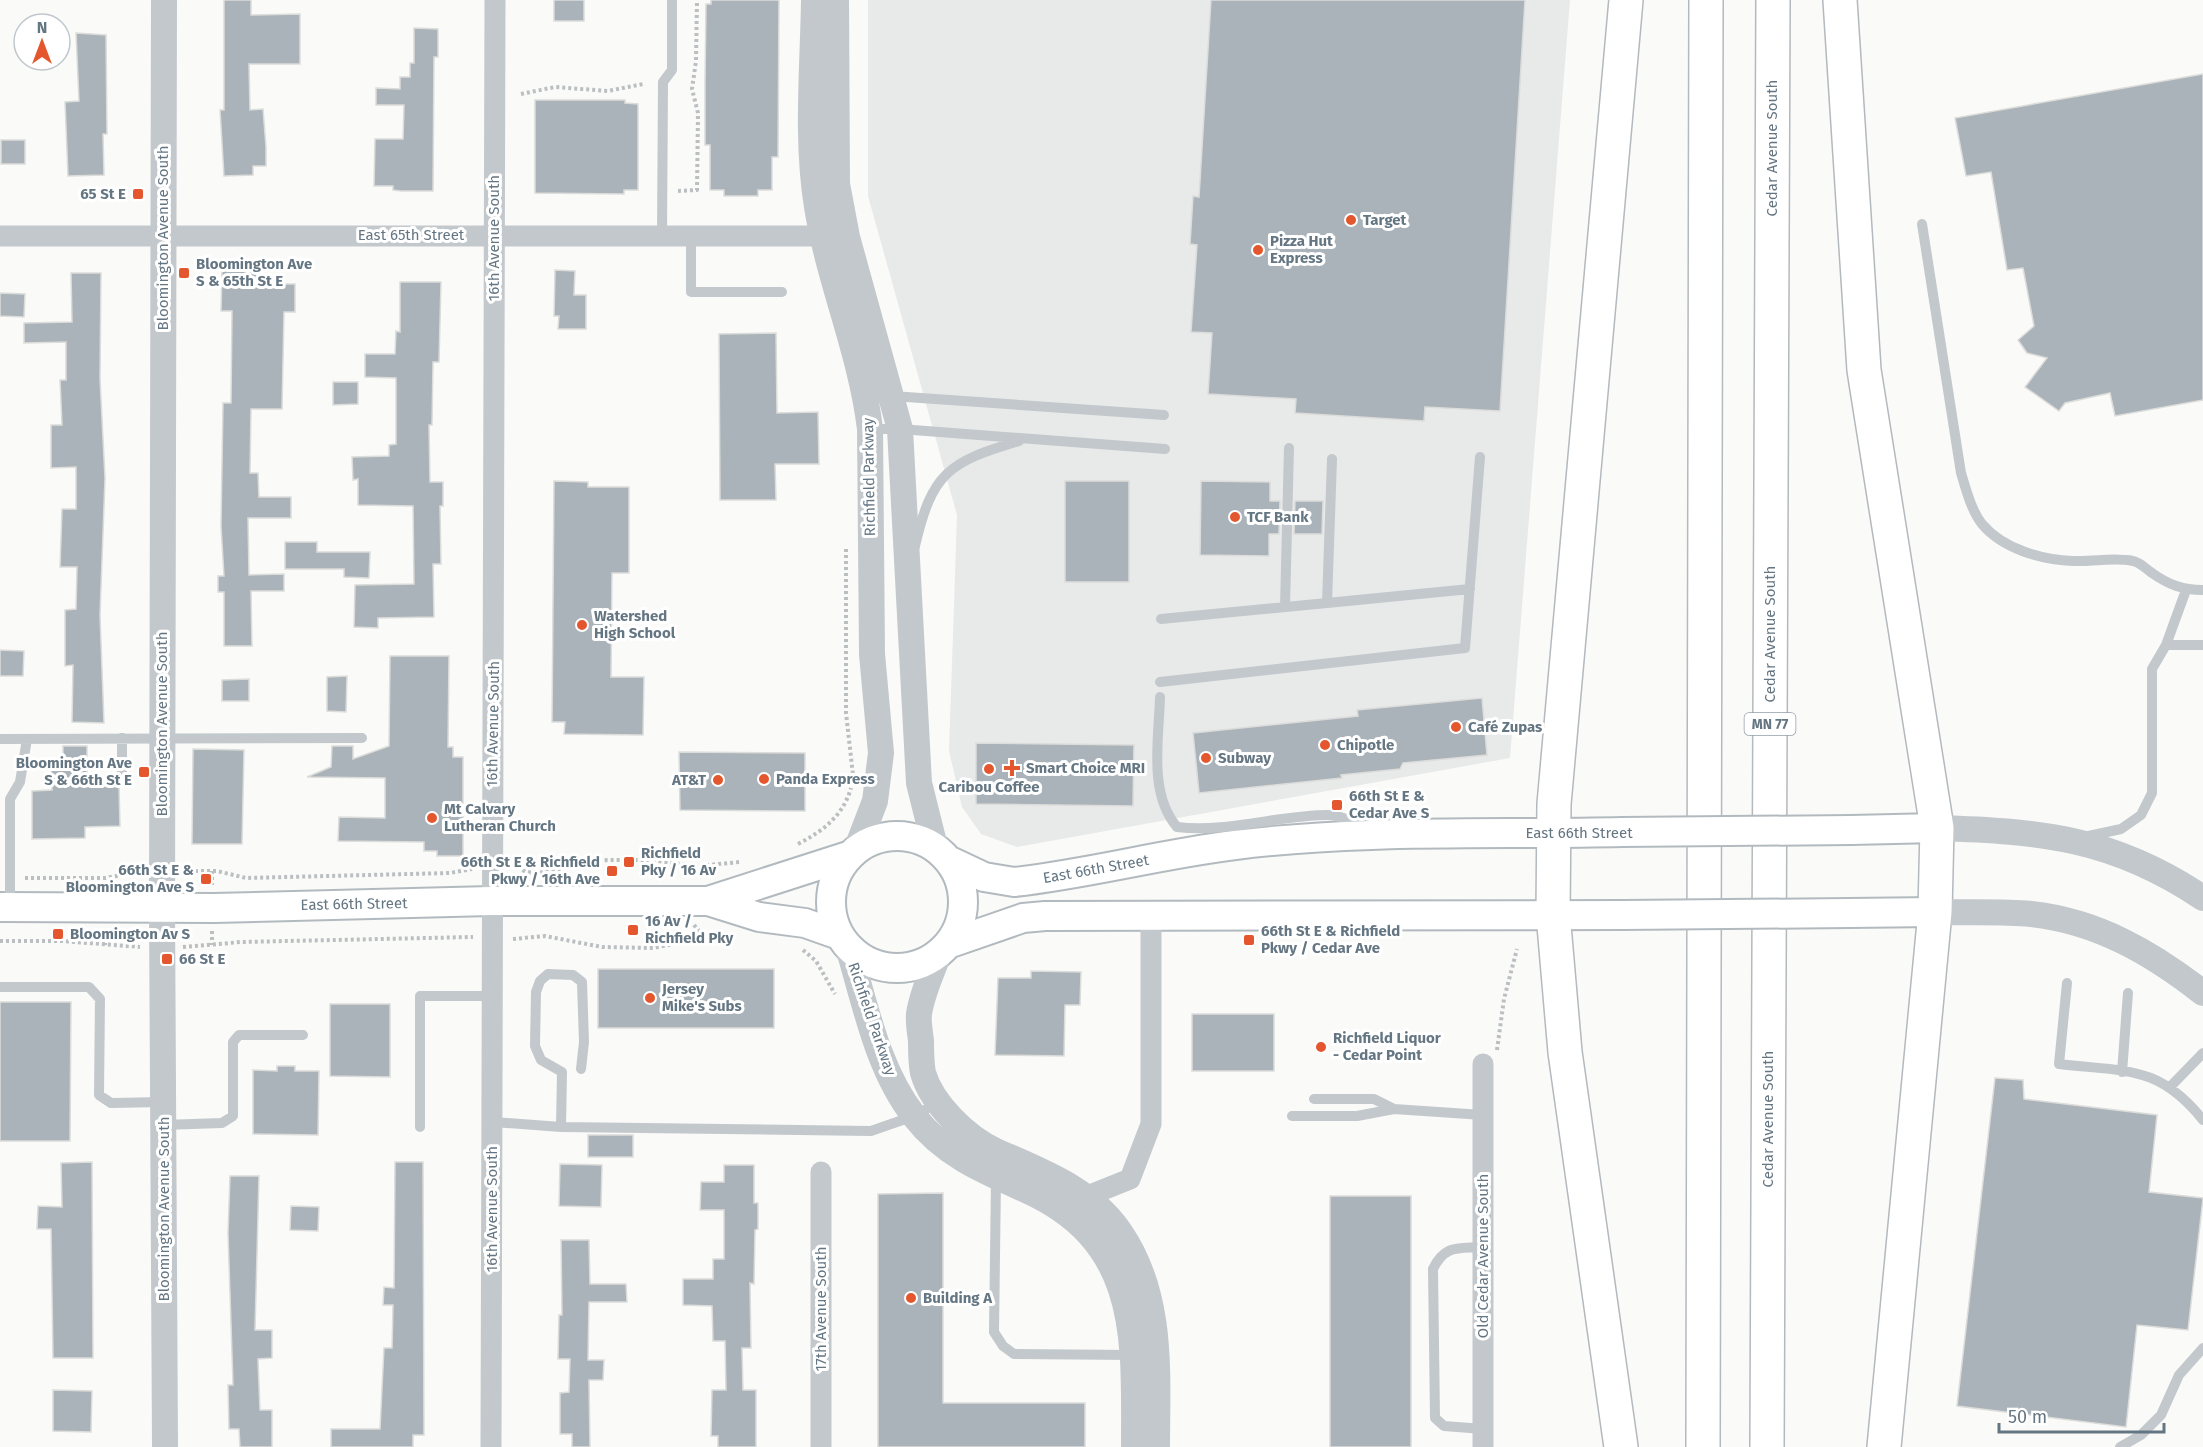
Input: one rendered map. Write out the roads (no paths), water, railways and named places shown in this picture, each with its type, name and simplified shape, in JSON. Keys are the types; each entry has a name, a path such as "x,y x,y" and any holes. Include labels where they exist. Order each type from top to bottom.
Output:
{"highway":[{"path":"1621,1447 1565,1052 1553,914 1554,804 1626,0"},
{"path":"1703,1447 1706,0"},
{"name":"Cedar Avenue South","path":"1767,1447 1773,0"},
{"path":"1840,0 1864,370 1937,828 1935,912 1884,1447"}],"main road":[{"name":"East 66th Street","path":"943,854 984,877 1014,882 1235,845 1334,836 1937,828"},
{"path":"944,949 959,924 964,903 960,881 943,854 916,838 896,835 875,838 853,852 836,873 830,894 831,915 843,941 864,960 882,966 902,968 921,964 944,949 1023,918 1045,916 1935,912"},
{"name":"East 66th Street","path":"708,901 853,852"},
{"name":"East 66th Street","path":"5,907 162,908 491,901 708,901 759,917 805,923 843,941"}],"street":[{"name":"Bloomington Avenue South","path":"164,0 162,908 165,1447"},
{"name":"16th Avenue South","path":"491,1447 495,0"},
{"name":"Richfield Parkway","path":"814,0 813,160 822,236 879,396 900,429 919,783 943,854"},
{"name":"Richfield Parkway","path":"836,0 835,159 838,194 879,396 870,429 870,564 872,654 881,753 880,782 875,801 853,852"},
{"name":"East 65th Street","path":"0,236 822,236"},
{"path":"870,564 885,569 893,576 905,650 914,688"},
{"name":"East 66th Street","path":"1937,828 2017,831 2072,839 2119,854 2164,873 2203,898"},
{"path":"1935,912 2031,914 2074,922 2139,947 2203,993"},
{"path":"1085,1197 1130,1179 1151,1124 1151,916"},
{"name":"Richfield Parkway","path":"843,941 890,1077 914,1116 954,1156 996,1179 1026,1190 1059,1208 1094,1236 1120,1286 1131,1324 1145,1356 1157,1447"},
{"name":"Richfield Parkway","path":"944,949 919,1016 923,1073 939,1102 967,1132 993,1150 1068,1184 1085,1197 1119,1230 1139,1265 1154,1313 1145,1356 1134,1447"},
{"name":"Old Cedar Avenue South","path":"1483,1438 1484,1064"},
{"name":"17th Avenue South","path":"821,1172 821,1447"}],"lane":[{"path":"662,235 663,82 672,70 672,0"},
{"path":"1922,224 1961,473 1970,502 1982,524 2011,546 2045,558 2075,561 2115,558 2136,561 2165,582 2186,590 2203,590"},
{"path":"691,236 691,292 782,292"},
{"path":"879,396 1164,416"},
{"path":"870,429 900,429 1164,449"},
{"path":"909,570 923,512 936,485 947,472 960,462 986,451 1026,439"},
{"path":"1286,607 1289,448"},
{"path":"1160,682 1465,648 1480,457"},
{"path":"1327,603 1332,459"},
{"path":"1161,619 1470,589"},
{"path":"2072,839 2121,830 2141,815 2152,793 2152,669 2166,645 2186,590"},
{"path":"2166,645 2203,645"},
{"path":"1160,697 1159,788 1166,814 1177,826 1197,829 1226,827 1330,815 1393,834"},
{"path":"122,738 122,777"},
{"path":"0,739 362,738"},
{"path":"5,907 10,878 5,834 10,799 20,782 27,739"},
{"path":"561,1127 562,1072 541,1060 535,1046 536,992 540,981 548,974 573,975 582,982 585,995 581,1068"},
{"path":"2067,983 2058,1064 2142,1073 2170,1087 2189,1103 2203,1120"},
{"path":"0,987 89,987 100,999 99,1095 111,1103 222,1123 232,1116 233,1042 239,1035 303,1035"},
{"path":"2122,1072 2128,993"},
{"path":"420,1127 420,996 492,996"},
{"path":"2170,1087 2203,1053"},
{"path":"1314,1100 1374,1100 1394,1109"},
{"path":"493,1122 561,1127 872,1131 914,1116 939,1102"},
{"path":"1292,1116 1357,1116 1394,1109 1484,1114"},
{"path":"996,1179 993,1332 1003,1346 1014,1354 1145,1356"},
{"path":"1483,1247 1452,1249 1440,1255 1433,1269 1435,1418 1444,1426 1483,1438"},
{"path":"2120,1447 2141,1435 2161,1416 2179,1375 2203,1348"}],"place":[{"name":"65 St E","path":"138,194"},
{"name":"Target","path":"1351,220"},
{"name":"Pizza Hut Express","path":"1258,250"},
{"name":"Bloomington Ave S & 65th St E","path":"184,273"},
{"name":"TCF Bank","path":"1235,517"},
{"name":"Watershed High School","path":"582,625"},
{"name":"Café Zupas","path":"1456,727"},
{"name":"Chipotle","path":"1325,745"},
{"name":"Subway","path":"1206,758"},
{"name":"Smart Choice MRI","path":"1012,768"},
{"name":"Caribou Coffee","path":"989,769"},
{"name":"Bloomington Ave S & 66th St E","path":"144,772"},
{"name":"Panda Express","path":"764,779"},
{"name":"AT&T","path":"718,780"},
{"name":"66th St E & Cedar Ave S","path":"1337,805"},
{"name":"Mt Calvary Lutheran Church","path":"432,818"},
{"name":"Richfield Pky / 16 Av","path":"629,862"},
{"name":"66th St E & Richfield Pkwy / 16th Ave","path":"612,871"},
{"name":"66th St E & Bloomington Ave S","path":"206,879"},
{"name":"16 Av / Richfield Pky","path":"633,930"},
{"name":"Bloomington Av S","path":"58,934"},
{"name":"66th St E & Richfield Pkwy / Cedar Ave","path":"1249,940"},
{"name":"66 St E","path":"167,959"},
{"name":"Jersey Mike's Subs","path":"650,998"},
{"name":"Richfield Liquor - Cedar Point","path":"1321,1047"},
{"name":"Building A","path":"911,1298"}]}
